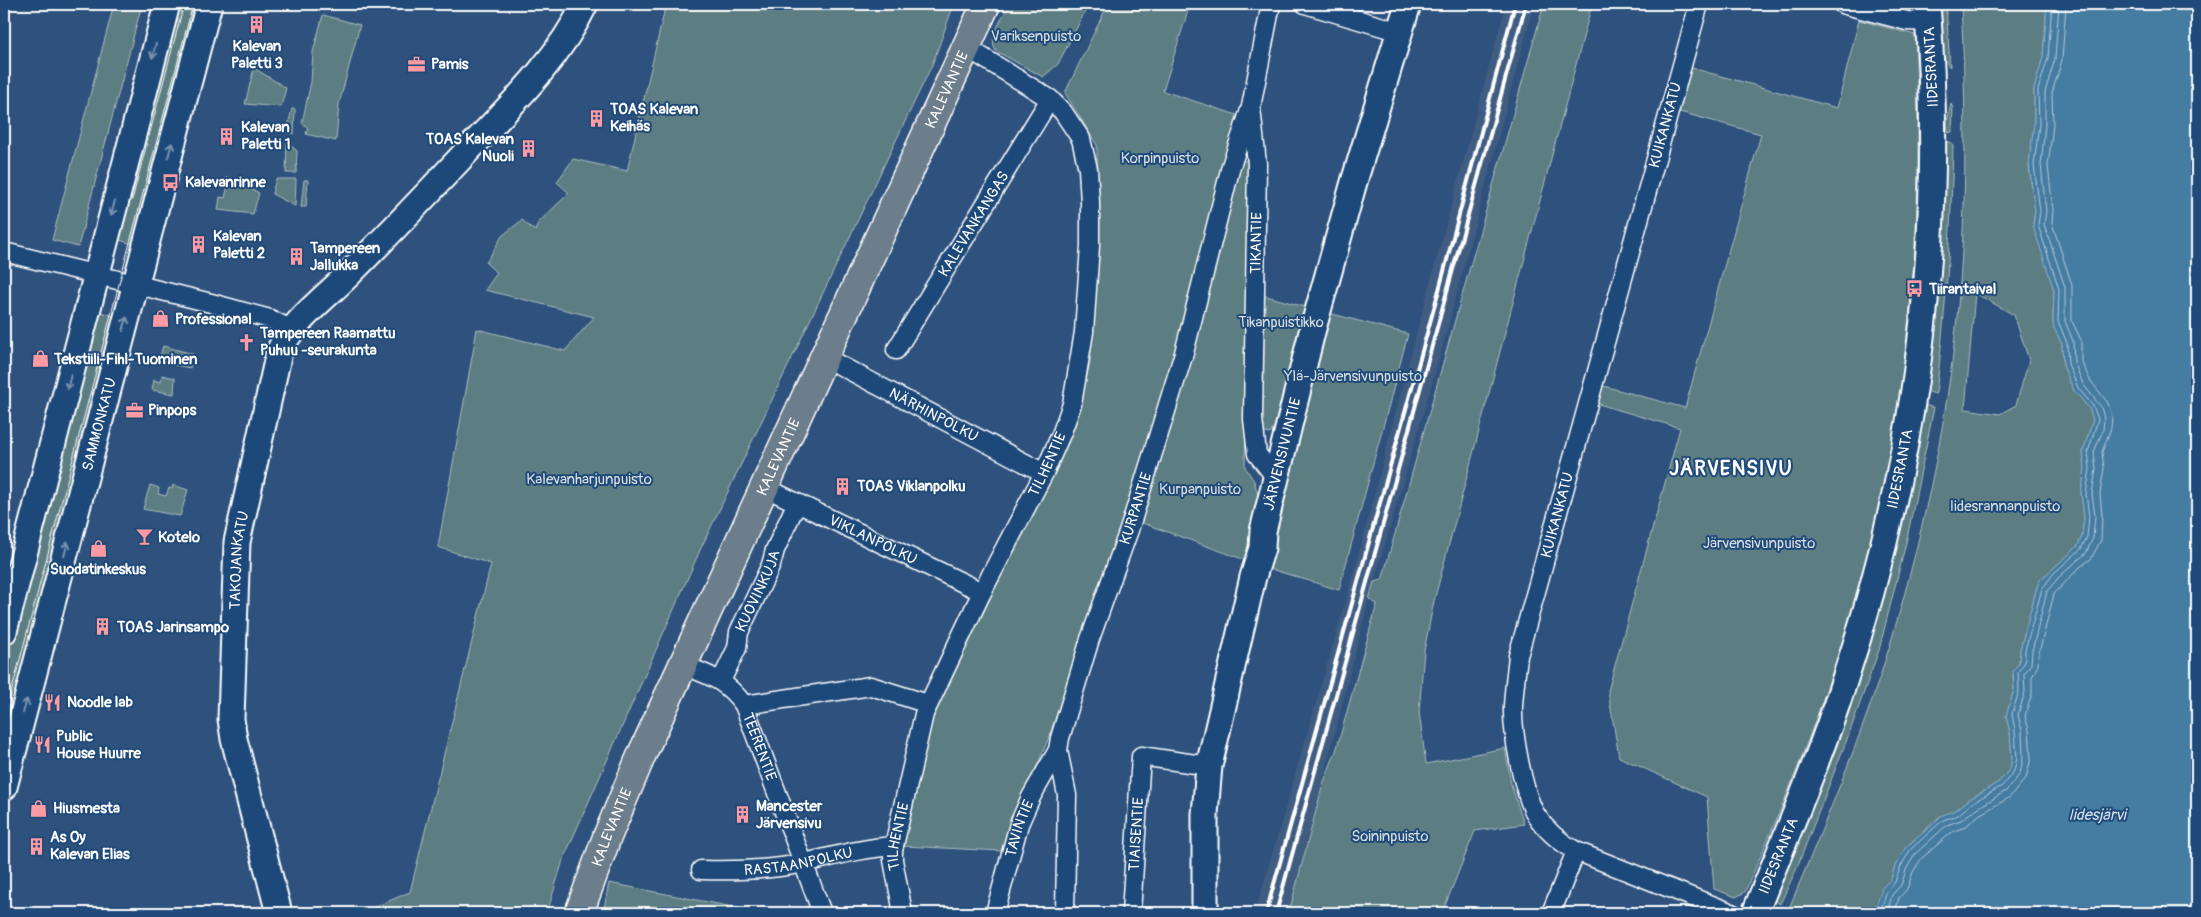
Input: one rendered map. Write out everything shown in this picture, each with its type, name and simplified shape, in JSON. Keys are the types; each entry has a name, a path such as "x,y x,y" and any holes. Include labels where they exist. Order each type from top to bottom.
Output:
{"main road":[{"path":"4,631 167,4"},
{"name":"SAMMONKATU","path":"4,787 209,4"},
{"name":"TAKOJANKATU","path":"279,913 234,739 231,705 237,555 240,528 282,344 292,330 381,242 519,97 550,60 575,24 585,4"},
{"name":"KALEVANTIE","path":"579,913 607,837 642,754 986,4"},
{"name":"JÄRVENSIVUNTIE","path":"1205,913 1205,814 1209,766 1253,577 1260,559 1263,531 1312,332 1408,4"},
{"name":"IIDESRANTA","path":"1755,913 1843,686 1882,557 1905,453 1914,398 1929,256 1934,138 1928,13"}],"street":[{"name":"TIKANTIE","path":"1272,4 1251,107 1257,164 1253,419 1256,454 1276,478"},
{"path":"1305,4 1400,32"},
{"name":"KUIKANKATU","path":"1699,4 1518,656 1513,709 1520,762 1527,795 1537,817 1554,837 1576,851 1732,913"},
{"path":"1842,4 1917,23 1928,13"},
{"name":"TILHENTIE","path":"903,913 893,860 894,846 924,714 982,592 1044,473 1066,423 1078,375 1090,246 1090,202 1085,150 1075,128 1050,99 966,47"},
{"name":"KALEVANKANGAS","path":"896,350 1050,99"},
{"name":"KURPANTIE","path":"1065,913 1067,795 1058,750 1065,719 1130,530 1184,353 1231,166 1251,107"},
{"path":"4,252 257,315 292,330"},
{"name":"NÄRHINPOLKU","path":"824,357 1044,473"},
{"name":"VIKLANPOLKU","path":"764,487 982,592"},
{"name":"KUOVINKUJA","path":"721,681 736,648 739,632 771,565 775,550 792,513 799,504"},
{"name":"TEERENTIE","path":"684,664 721,681 736,694 744,705 822,913"},
{"path":"744,705 871,686 928,704"},
{"name":"TAVINTIE","path":"994,913 1019,824 1031,797 1058,750"},
{"name":"TIAISENTIE","path":"1131,913 1141,756 1209,766"},
{"name":"RASTAANPOLKU","path":"701,870 753,869 803,863 865,848 894,846"},
{"path":"1551,913 1576,851"}],"shaded area":[{"path":"1506,4 1534,4 1440,356 1369,599 1289,913 1255,913 1354,572"}],"green space":[{"path":"114,4 142,4 78,247 52,240"},
{"path":"172,4 204,4 139,246 113,238"},
{"name":"Kalevanharjunpuisto","path":"666,4 954,4 932,65 701,548 563,860 547,913 361,913 410,892 491,564 438,547 477,329 565,351 594,317 485,290 497,273 486,263 502,236 522,220 535,231 538,223 569,193 557,182 573,159 627,171"},
{"name":"Variksenpuisto","path":"1009,4 1089,4 1058,64 1043,77 996,51 994,46 995,34"},
{"name":"Korpinpuisto","path":"1108,4 1190,4 1163,91 1237,115 1175,355 1120,527 1049,737 1002,851 903,846 933,714 1075,426 1090,363 1098,254 1097,145 1065,93"},
{"name":"Soininpuisto","path":"1544,4 1592,4 1434,601 1424,651 1419,712 1426,764 1505,748 1511,784 1524,824 1475,831 1442,913 1289,913 1323,784 1336,751 1377,604 1369,599 1374,582 1382,580"},
{"path":"1938,4 1946,4 1950,67 1942,47"},
{"name":"Iidesrannanpuisto","path":"1961,4 2047,4 2043,57 2034,89 2034,124 2029,167 2035,211 2033,223 2054,290 2053,321 2054,328 2062,344 2063,365 2074,391 2089,408 2093,420 2083,452 2085,469 2081,493 2084,517 2082,536 2078,546 2040,580 2037,587 2020,650 2019,663 2013,675 2014,690 2006,716 2010,732 2012,758 2010,769 1999,782 1970,799 1956,810 1938,818 1906,847 1895,866 1891,879 1881,892 1880,901 1874,913 1787,913 1842,781 1879,679 1923,523 1936,460 1947,398 1959,300 1965,152","holes":["1975,293 2014,315 2029,360 2016,405 2000,414 1965,409"]},
{"path":"323,15 360,25 339,104 336,141 306,134 308,128 302,123 311,82 313,52"},
{"name":"Järvensivunpuisto","path":"1859,20 1915,35 1918,124 1916,225 1912,284 1897,417 1868,554 1827,689 1779,813 1745,892 1736,897 1714,889 1707,797 1619,757 1608,691 1680,428 1595,403 1600,385 1685,408 1761,134 1676,111 1688,67 1837,108"},
{"path":"254,68 286,88 281,107 245,104"},
{"path":"1951,104 1953,108 1952,132 1948,133 1947,122"},
{"path":"292,109 295,109 294,134 287,130"},
{"path":"1946,141 1952,143 1953,147 1951,208 1940,362 1935,394 1926,391 1940,238"},
{"path":"287,142 297,151 296,173 286,173"},
{"name":"Kurpanpuisto","path":"1247,160 1250,164 1245,467 1254,481 1259,498 1248,561 1137,521 1237,170 1242,162"},
{"path":"227,177 259,193 253,214 218,210 220,197 225,198 228,185 225,183"},
{"path":"276,179 296,179 295,206 272,194"},
{"path":"304,180 308,180 306,207 301,207"},
{"name":"Tikanpuistikko","path":"1263,295 1309,308 1298,331 1275,425 1270,434 1261,432"},
{"path":"93,310 118,317 18,713 4,710 4,651"},
{"name":"Ylä-Järvensivunpuisto","path":"1325,312 1408,334 1339,590 1264,567"},
{"path":"163,346 193,354 190,368 165,363 166,357 160,356"},
{"path":"162,375 175,378 174,394 152,390 154,380 161,382"},
{"path":"1925,405 1934,408 1906,543 1879,650 1849,734 1796,870 1780,904 1774,900 1916,446"},
{"path":"150,485 159,488 158,494 166,496 169,488 172,489 173,485 188,490 180,516 143,509"},
{"path":"609,883 764,913 603,913"}],"water":[{"name":"Iidesjärvi","path":"2047,4 2197,4 2197,913 1874,913 1882,888 1891,879 1895,866 1906,847 1936,822 1940,816 1956,810 1970,799 1999,782 2010,769 2012,758 2010,732 2006,716 2014,690 2013,671 2019,663 2020,650 2037,587 2040,580 2078,546 2082,536 2084,517 2081,493 2085,469 2083,452 2093,420 2089,408 2074,391 2063,365 2062,344 2054,328 2053,321 2054,290 2033,226 2035,211 2029,164 2034,124 2034,89 2043,57"}],"tram line":[{"path":"132,200 184,4"},
{"path":"4,720 193,4"}],"railway":[{"path":"1266,913 1439,290 1515,4"},
{"path":"1276,913 1526,4"}],"place":[{"name":"Kalevan Paletti 3","path":"257,25"},
{"name":"Pamis","path":"417,64"},
{"name":"TOAS Kalevan Keihäs","path":"596,118"},
{"name":"Kalevan Paletti 1","path":"227,136"},
{"name":"TOAS Kalevan Nuoli","path":"528,148"},
{"name":"Kalevanrinne","path":"171,182"},
{"name":"Kalevan Paletti 2","path":"199,245"},
{"name":"Tampereen Jallukka","path":"296,257"},
{"name":"Tiirantaival","path":"1915,289"},
{"name":"Professional","path":"161,319"},
{"name":"Tampereen Raamattu Puhuu -seurakunta","path":"246,342"},
{"name":"Tekstiili-Fihl-Tuominen","path":"40,359"},
{"name":"Pinpops","path":"134,410"},
{"name":"TOAS Viklanpolku","path":"843,486"},
{"name":"Kotelo","path":"144,537"},
{"name":"Suodatinkeskus","path":"98,548"},
{"name":"TOAS Jarinsampo","path":"103,627"},
{"name":"Noodle lab","path":"53,702"},
{"name":"Public House Huurre","path":"42,745"},
{"name":"Hiusmesta","path":"39,808"},
{"name":"Mancester Järvensivu","path":"742,815"},
{"name":"As Oy Kalevan Elias","path":"36,846"}],"district":[{"name":"JÄRVENSIVU","path":"1731,468"}]}
